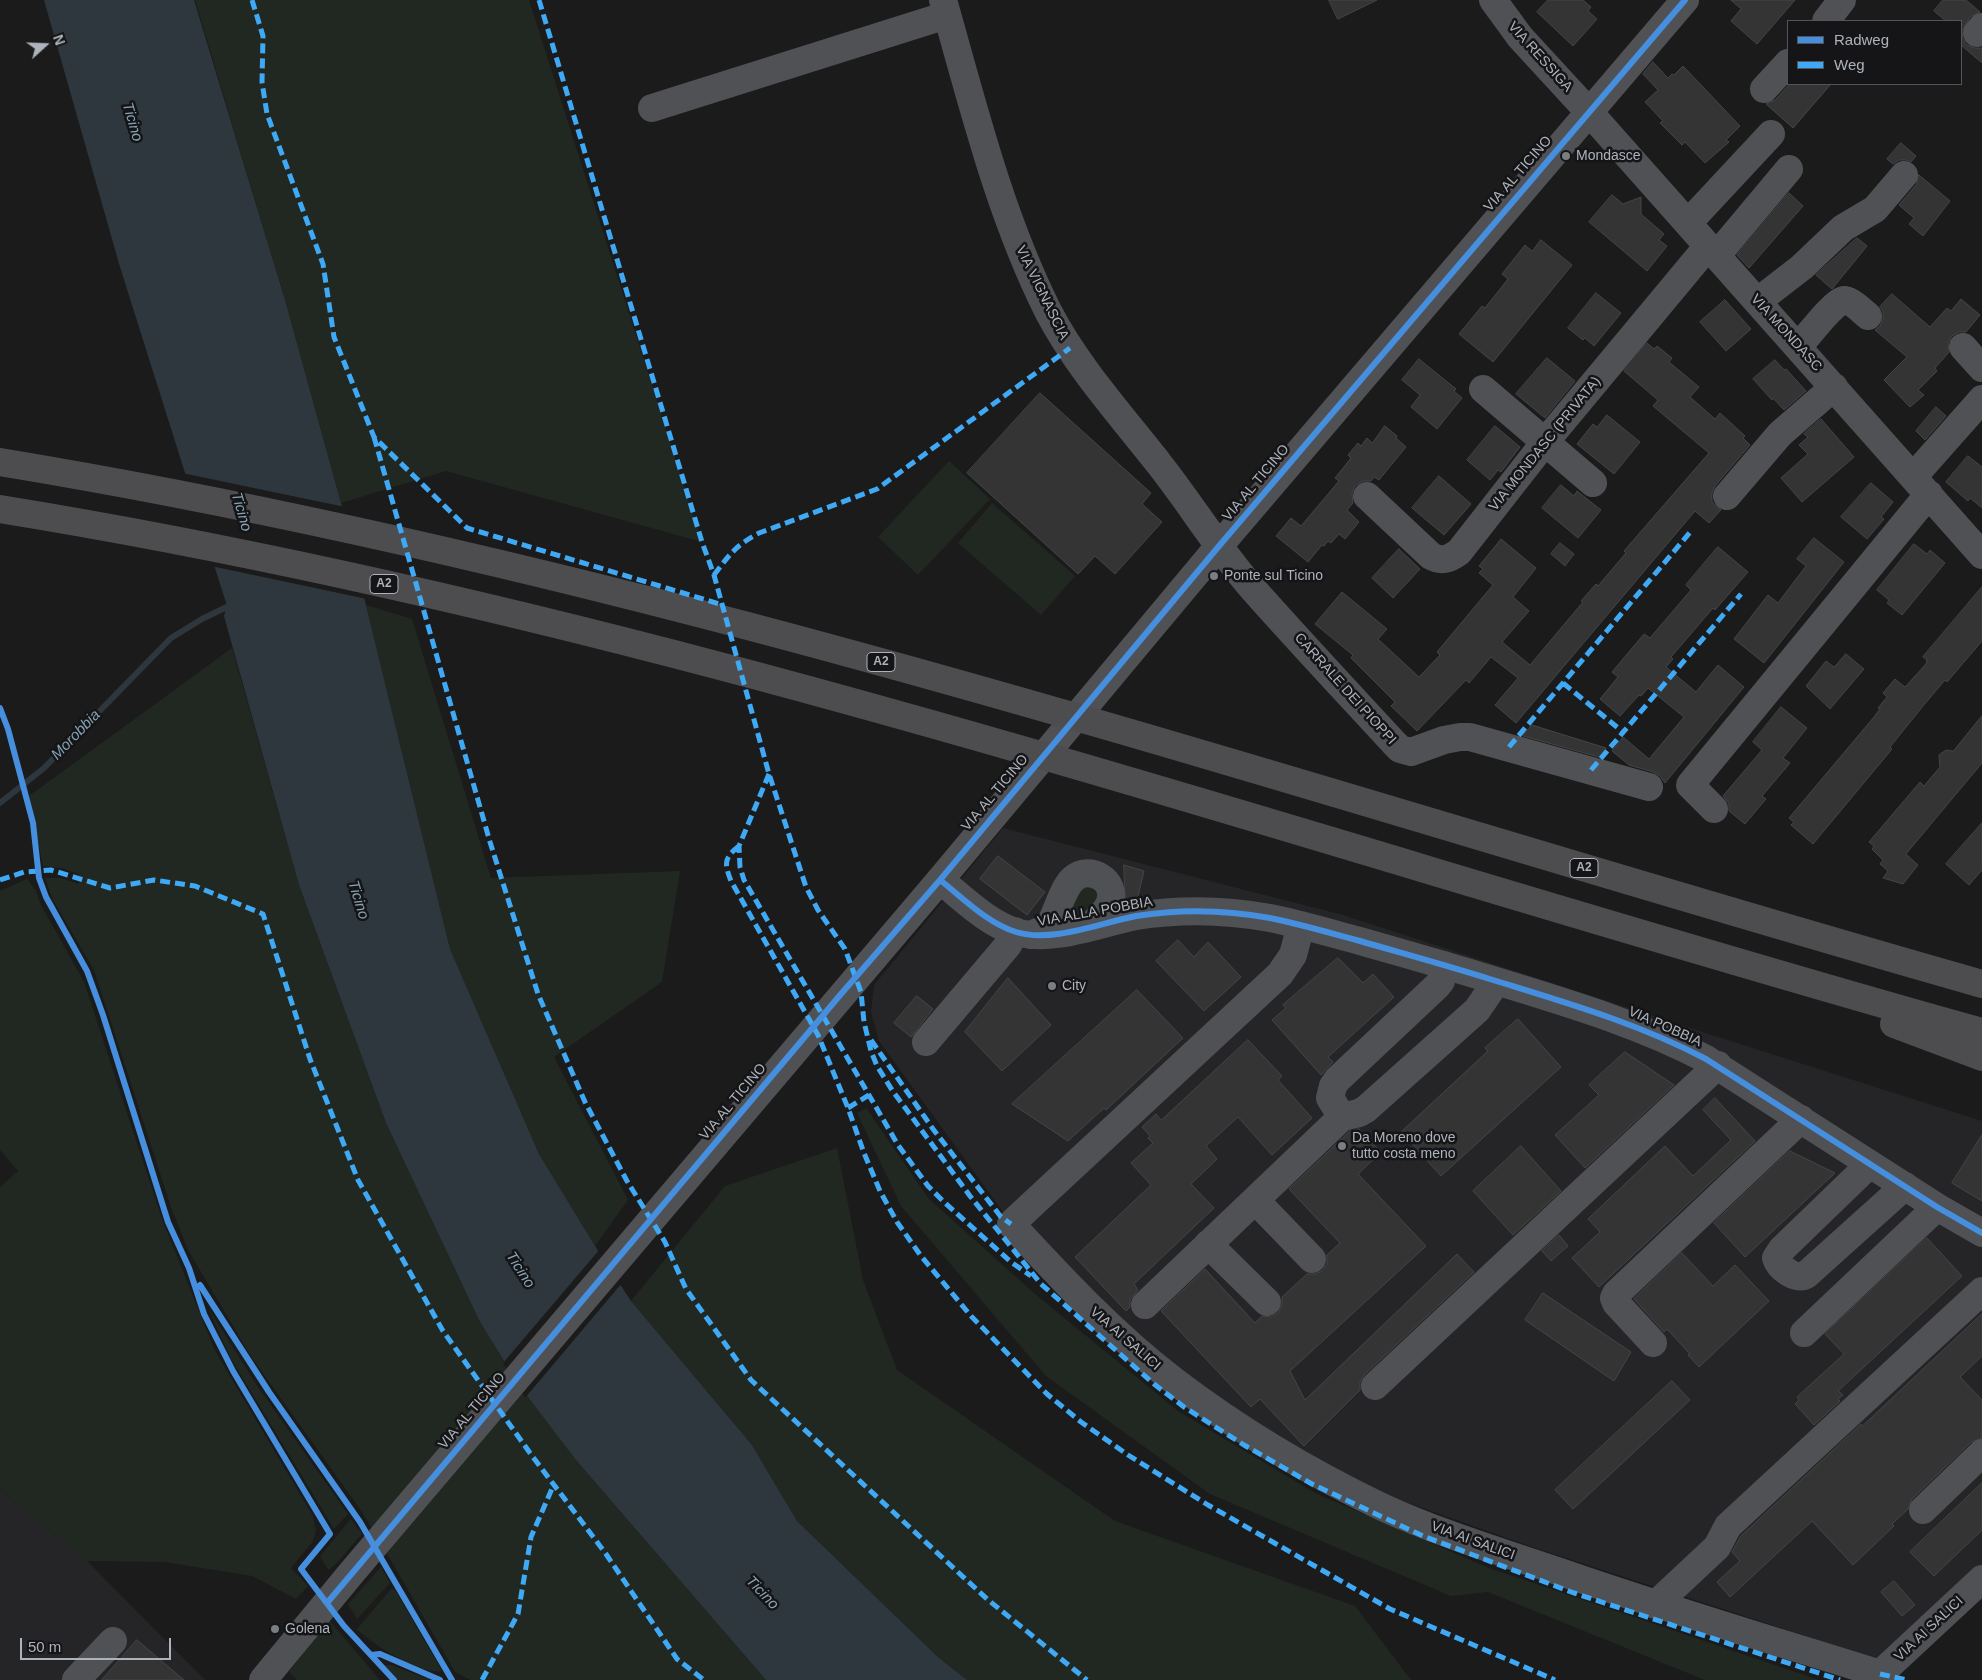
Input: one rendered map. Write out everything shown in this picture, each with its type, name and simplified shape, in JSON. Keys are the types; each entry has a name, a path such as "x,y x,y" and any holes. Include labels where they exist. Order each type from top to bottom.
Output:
{"highway":[{"name":"A2","path":"0,462 151,487 363,532 537,572 749,626 1186,749 1535,854 1982,984"},
{"name":"A2","path":"0,509 156,536 402,588 611,638 764,678 1171,794 1681,946 1982,1032"},
{"name":"A2","path":"1681,946 1982,1057"}],"street":[{"name":"VIA RESSIGA","path":"1493,0 1520,37 1590,112"},
{"name":"VIA AL TICINO","path":"273,1676 353,1570 841,994 940,880 1219,546 1540,167 1590,112 1684,0"},
{"path":"1827,20 1838,8 1842,0"},
{"path":"652,108 945,7"},
{"name":"VIA VIGNASCIA","path":"945,7 1004,205 1021,252 1049,313 1070,348 1162,467 1219,546"},
{"path":"1764,89 1787,64"},
{"name":"VIA MONDASC","path":"1590,112 1982,555"},
{"path":"1688,223 1771,134"},
{"name":"VIA MONDASC (PRIVATA)","path":"1366,496 1431,556 1442,560 1459,552 1545,442 1713,250 1789,169"},
{"path":"1758,301 1802,267 1843,228 1874,209 1904,175"},
{"path":"1798,347 1833,306 1841,301 1850,302 1868,316"},
{"path":"1963,347 1982,368"},
{"path":"1727,496 1780,434 1834,387"},
{"path":"1483,389 1593,483"},
{"path":"1714,809 1690,785 1921,485 1982,399"},
{"name":"CARRALE DEI PIOPPI","path":"1219,546 1254,589 1400,749 1411,752 1444,740 1470,737 1649,787"},
{"path":"926,1042 1008,945 1023,933 1045,929 1050,924 1072,880 1085,873 1093,873 1100,876 1106,882 1111,896 1107,909 1090,926"},
{"name":"VIA ALLA POBBIA","path":"940,880 1004,928 1023,933 1059,933 1157,913 1199,911 1236,914 1301,925"},
{"name":"VIA POBBIA","path":"1301,925 1493,980 1643,1029 1674,1042 1724,1069 1937,1207 1982,1233"},
{"name":"VIA AI SALICI","path":"1301,925 1293,955 1280,974 1010,1224 1088,1307 1136,1350 1175,1381 1244,1430 1299,1463 1383,1507 1438,1529 1655,1605 1880,1674 1982,1579"},
{"path":"1342,1117 1332,1103 1330,1092 1337,1080 1438,986 1441,981 1444,965"},
{"path":"1145,1305 1342,1117 1359,1113 1366,1109 1477,1010 1490,991 1493,980"},
{"path":"1560,1232 1724,1069"},
{"path":"1376,1386 1724,1069"},
{"path":"1653,1343 1616,1303 1614,1298 1616,1294 1801,1119"},
{"path":"1870,1164 1782,1249 1776,1258 1780,1266 1802,1278 1905,1186"},
{"path":"1255,1200 1312,1260"},
{"path":"1804,1333 1937,1207"},
{"path":"1208,1244 1267,1302"},
{"path":"1655,1605 1717,1547 1728,1526 1982,1291"},
{"path":"1923,1510 1982,1453"},
{"path":"76,1680 113,1641"}],"shaded area":[{"path":"195,0 529,0 702,542 446,471 341,503 285,300"},
{"path":"949,461 990,499 918,575 878,537"},
{"path":"992,503 1075,576 1041,615 958,543"},
{"path":"366,605 412,619 491,878 680,871 662,982 554,1057 628,1200 595,1246 539,1154 450,949"},
{"path":"232,648 299,885 386,1123 479,1320 576,1460 766,1680 471,1680 455,1672 360,1509 252,1358 188,1250 171,1207 94,970 53,900 45,878 60,878 79,884 79,874 62,868 43,866 29,796"},
{"path":"1003,828 1343,915 1982,1121 1982,1590 1901,1667 1532,1547 1330,1475 1156,1357 1003,1212 879,1041 871,1012 874,985"},
{"path":"27,879 36,891 41,905 84,982 162,1219 215,1351 313,1516 316,1531 313,1541 291,1568 308,1586 296,1599 252,1576 165,1562 87,1561 0,1489 0,1187 18,1171 0,1150 0,891"},
{"path":"1085,883 1100,892 1092,912 1065,919 1075,898"},
{"path":"866,1108 929,1199 1035,1294 1178,1411 1315,1493 1489,1568 1819,1680 1705,1680 1488,1592 1451,1596 1210,1494 1046,1376 901,1206 857,1113"},
{"path":"837,1148 863,1280 897,1370 1115,1521 1355,1606 1411,1680 967,1680 939,1658 797,1521 752,1445 631,1301 725,1186"},
{"path":"208,1308 258,1387 348,1514 334,1529 230,1357"},
{"path":"0,1489 87,1561 205,1680 0,1680"},
{"path":"351,1519 362,1534 335,1565 328,1570 320,1556"},
{"path":"381,1567 390,1583 357,1619 348,1604"},
{"path":"391,1589 395,1590 442,1671 421,1668 396,1657 357,1629"},
{"path":"329,1620 380,1680 297,1680 289,1672"},
{"path":"386,1665 391,1665 431,1680 396,1680 385,1669"}],"water":[{"name":"Ticino","path":"44,0 194,0 285,300 341,503 450,949 539,1154 631,1301 752,1445 797,1521 939,1658 967,1680 766,1680 576,1460 519,1385 479,1320 386,1123 299,885 224,616 227,606 120,267"}],"pier":[{"path":"182,473 345,507 367,599 211,566"},
{"path":"600,1249 622,1283 525,1398 503,1363"}],"building":[{"path":"1329,0 1377,0 1338,19"},
{"path":"1548,0 1583,0 1591,7 1588,11 1597,19 1573,46 1537,12"},
{"path":"1731,0 1795,0 1757,44 1731,21 1741,9"},
{"path":"1943,0 1966,0 1980,12 1970,17 1962,31 1962,20 1945,20 1934,11"},
{"path":"1962,31 1963,39 1967,45 1982,48 1982,63 1962,46"},
{"path":"1653,62 1668,78 1683,66 1740,126 1726,140 1729,142 1705,163 1685,142 1682,145 1660,123 1663,121 1645,102 1658,90 1643,74"},
{"path":"1789,85 1830,85 1793,128 1766,104 1775,100"},
{"path":"1901,143 1916,156 1911,162 1899,160 1893,164 1887,159"},
{"path":"1919,175 1950,201 1923,236 1909,224 1914,218 1899,205 1916,185"},
{"path":"1789,193 1803,206 1749,268 1737,255"},
{"path":"1612,195 1623,204 1641,197 1641,214 1664,234 1659,240 1667,246 1647,271 1589,222"},
{"path":"1857,238 1867,246 1832,289 1816,275"},
{"path":"1541,240 1572,265 1493,362 1459,334 1482,306 1485,308 1508,279 1502,274 1525,245 1532,251"},
{"path":"1596,293 1621,313 1594,346 1568,328"},
{"path":"1892,294 1930,327 1947,308 1951,311 1961,299 1980,315 1966,332 1959,332 1952,336 1948,343 1949,352 1935,368 1937,371 1918,390 1924,395 1910,407 1884,380 1907,357 1875,330 1880,326 1883,319 1883,311 1880,307"},
{"path":"1725,300 1751,329 1726,351 1700,322"},
{"path":"1647,343 1654,349 1657,346 1672,358 1669,362 1699,387 1690,397 1715,419 1720,413 1745,436 1743,438 1750,445 1715,486 1712,493 1712,502 1721,510 1709,523 1695,511 1516,723 1495,705 1518,678 1491,657 1469,683 1466,680 1417,731 1391,706 1395,702 1351,658 1353,655 1315,624 1342,592 1387,629 1378,639 1419,677 1440,655 1437,652 1493,585 1479,573 1483,569 1479,566 1501,539 1536,568 1513,597 1529,611 1502,642 1530,665 1583,602 1581,601 1596,584 1598,586 1626,553 1624,551 1709,453 1653,406 1658,400 1624,371"},
{"path":"1547,358 1575,381 1545,418 1516,394"},
{"path":"1419,359 1456,389 1454,391 1462,398 1437,429 1411,407 1420,395 1402,380"},
{"path":"1775,360 1806,391 1784,410 1753,379"},
{"path":"1040,393 1151,493 1142,504 1162,522 1115,574 1095,556 1078,574 967,473"},
{"path":"1936,407 1946,416 1925,440 1916,431"},
{"path":"1607,415 1640,442 1614,474 1577,444 1593,424 1597,427"},
{"path":"1821,419 1854,457 1802,502 1781,478 1808,454 1799,445 1808,437 1804,434"},
{"path":"1385,426 1406,447 1379,480 1374,477 1371,481 1363,481 1355,486 1352,493 1353,503 1347,510 1359,522 1345,539 1339,534 1331,543 1328,541 1324,546 1322,545 1308,562 1276,536 1291,518 1301,526 1339,481 1335,478 1351,458 1348,455 1358,443 1361,446 1367,438 1372,443"},
{"path":"1495,426 1520,447 1501,472 1498,470 1490,480 1467,460"},
{"path":"1968,456 1982,467 1982,508 1970,498 1968,501 1946,482"},
{"path":"1439,476 1471,504 1444,535 1412,508"},
{"path":"1871,483 1893,502 1881,517 1884,519 1867,539 1841,517"},
{"path":"1561,485 1574,496 1577,491 1601,510 1578,538 1542,508"},
{"path":"1814,538 1844,562 1764,663 1734,639 1768,595 1778,603 1806,566 1797,559"},
{"path":"1560,543 1574,554 1565,566 1551,554"},
{"path":"1914,544 1927,554 1930,550 1945,563 1902,615 1887,603 1889,600 1877,590"},
{"path":"1718,547 1748,572 1715,610 1713,608 1671,657 1673,659 1666,667 1696,692 1718,665 1744,687 1665,783 1660,776 1629,765 1612,751 1623,737 1649,759 1684,717 1648,688 1620,716 1600,699 1618,677 1612,672 1644,634 1650,638 1691,590 1686,585"},
{"path":"1399,549 1420,569 1393,598 1372,578"},
{"path":"1982,587 1982,641 1947,682 1945,680 1923,706 1890,747 1892,749 1813,844 1791,825 1794,822 1789,818 1874,717 1880,709 1878,708 1887,697 1883,693 1895,679 1905,687 1926,664 1927,660 1923,657"},
{"path":"1846,654 1864,669 1830,709 1806,686 1826,661 1834,667"},
{"path":"1781,707 1807,728 1783,758 1790,763 1762,796 1766,799 1745,824 1729,811 1729,804 1723,796 1762,750 1753,742"},
{"path":"1982,716 1982,763 1906,854 1918,865 1903,884 1883,878 1888,871 1880,864 1883,860 1872,849 1874,846 1869,842 1920,782 1924,786 1940,767 1939,755 1946,750 1953,751"},
{"path":"1532,725 1606,748 1599,757 1523,736"},
{"path":"1982,823 1982,870 1969,885 1946,864"},
{"path":"998,856 1045,892 1027,915 980,879"},
{"path":"1124,865 1144,871 1137,900 1126,902"},
{"path":"1178,940 1194,957 1208,942 1241,977 1204,1011 1156,961"},
{"path":"1338,958 1363,983 1373,974 1394,997 1328,1057 1333,1062 1321,1075 1272,1020 1286,1008 1283,1005"},
{"path":"1008,978 1051,1025 1002,1071 965,1032"},
{"path":"1137,990 1183,1038 1106,1110 1104,1108 1068,1141 1012,1104"},
{"path":"917,996 933,1009 911,1037 894,1023"},
{"path":"1518,1019 1561,1067 1441,1176 1401,1132 1488,1051 1485,1048"},
{"path":"1248,1040 1282,1076 1278,1080 1312,1118 1272,1155 1238,1117 1206,1146 1217,1159 1191,1184 1214,1208 1134,1284 1138,1290 1130,1300 1130,1307 1126,1311 1075,1257 1151,1185 1131,1163 1153,1143 1142,1127 1156,1114 1161,1120"},
{"path":"1625,1052 1674,1085 1585,1168 1555,1135 1599,1095 1589,1085"},
{"path":"1715,1098 1755,1141 1599,1287 1572,1258 1600,1232 1588,1219 1665,1146 1693,1176 1731,1140 1703,1110"},
{"path":"1359,1129 1381,1152 1358,1174 1426,1246 1290,1371 1305,1400 1457,1254 1474,1272 1364,1375 1360,1382 1360,1390 1304,1446 1260,1399 1251,1407 1161,1311 1205,1269 1255,1323 1262,1316 1271,1317 1278,1313 1282,1305 1282,1297 1307,1274 1315,1274 1322,1271 1327,1264 1327,1255 1340,1243 1289,1189 1350,1131"},
{"path":"1982,1135 1982,1201 1952,1183"},
{"path":"1521,1146 1561,1191 1513,1235 1473,1191"},
{"path":"1790,1151 1835,1173 1745,1257 1714,1223"},
{"path":"1559,1235 1568,1246 1551,1261 1542,1251"},
{"path":"1927,1238 1962,1276 1838,1391 1843,1395 1838,1399 1840,1401 1814,1425 1795,1404 1799,1400 1797,1397 1844,1354 1825,1334"},
{"path":"1682,1253 1713,1286 1735,1265 1769,1301 1699,1367 1667,1329 1664,1332 1634,1299"},
{"path":"1543,1293 1631,1352 1614,1381 1525,1320"},
{"path":"1982,1314 1982,1356 1960,1377 1982,1400 1982,1438 1971,1442 1912,1499 1908,1509 1892,1524 1894,1526 1853,1565 1812,1521 1730,1597 1717,1582 1740,1561 1732,1552 1741,1536"},
{"path":"1672,1381 1690,1400 1573,1509 1555,1490"},
{"path":"1982,1483 1982,1530 1934,1576 1910,1552"},
{"path":"1894,1581 1915,1605 1902,1616 1881,1592"},
{"path":"137,1640 184,1680 102,1680"}],"waterway":[{"name":"Morobbia","path":"0,803 44,768 171,638 202,619 235,603"}],"marked path":[{"path":"252,0 263,36 262,82 267,114 323,264 334,337 374,437 467,528 723,605"},
{"path":"539,0 702,542 714,575 769,774 806,887 818,910 845,949 861,992 864,1022 871,1051 877,1066 892,1090 970,1196 1041,1284 1154,1384 1184,1407 1244,1445 1312,1484 1423,1536 1574,1593 1840,1680"},
{"path":"714,575 734,551 759,533 877,489 1070,348"},
{"path":"374,437 490,842 538,994 585,1102 627,1181 665,1242 686,1289 751,1380 987,1599 1087,1680"},
{"path":"1509,747 1692,530"},
{"path":"1591,770 1741,594"},
{"path":"1563,683 1623,732"},
{"path":"769,774 739,846 740,867 744,880 898,1145 928,1186 944,1202 1011,1262 1031,1276"},
{"path":"739,846 730,854 726,865 731,881 818,1035 880,1191 897,1222 921,1256 971,1316 1047,1394 1081,1422 1128,1455 1208,1505 1390,1609 1555,1680"},
{"path":"0,880 24,872 51,870 110,888 154,880 195,886 263,914 310,1059 358,1180 443,1331 530,1453 606,1554 677,1659 704,1680"},
{"path":"871,1040 933,1129 1001,1217 1011,1224"},
{"path":"848,1108 869,1095"},
{"path":"482,1680 518,1614 531,1537 554,1484"},
{"path":"1880,1674 1907,1680"}],"cycle path":[{"path":"327,1603 841,994 940,880 1219,546 1685,0"},
{"path":"0,708 8,729 33,823 39,878 46,897 87,971 103,1015 168,1222 189,1268 204,1314 233,1371 330,1534 301,1569 344,1626 394,1680"},
{"path":"940,880 995,923 1016,932 1030,935 1060,934 1136,916 1169,912 1203,911 1253,915 1360,941 1548,997 1628,1024 1706,1059 1937,1207 1982,1233"},
{"path":"200,1285 269,1392 360,1522 452,1680"},
{"path":"371,1655 380,1654 440,1680"}],"place":[{"name":"Mondasce","path":"1566,156"},
{"name":"Ponte sul Ticino","path":"1214,576"},
{"name":"City","path":"1052,986"},
{"name":"Da Moreno dove tutto costa meno","path":"1342,1146"},
{"name":"Golena","path":"275,1629"}]}
